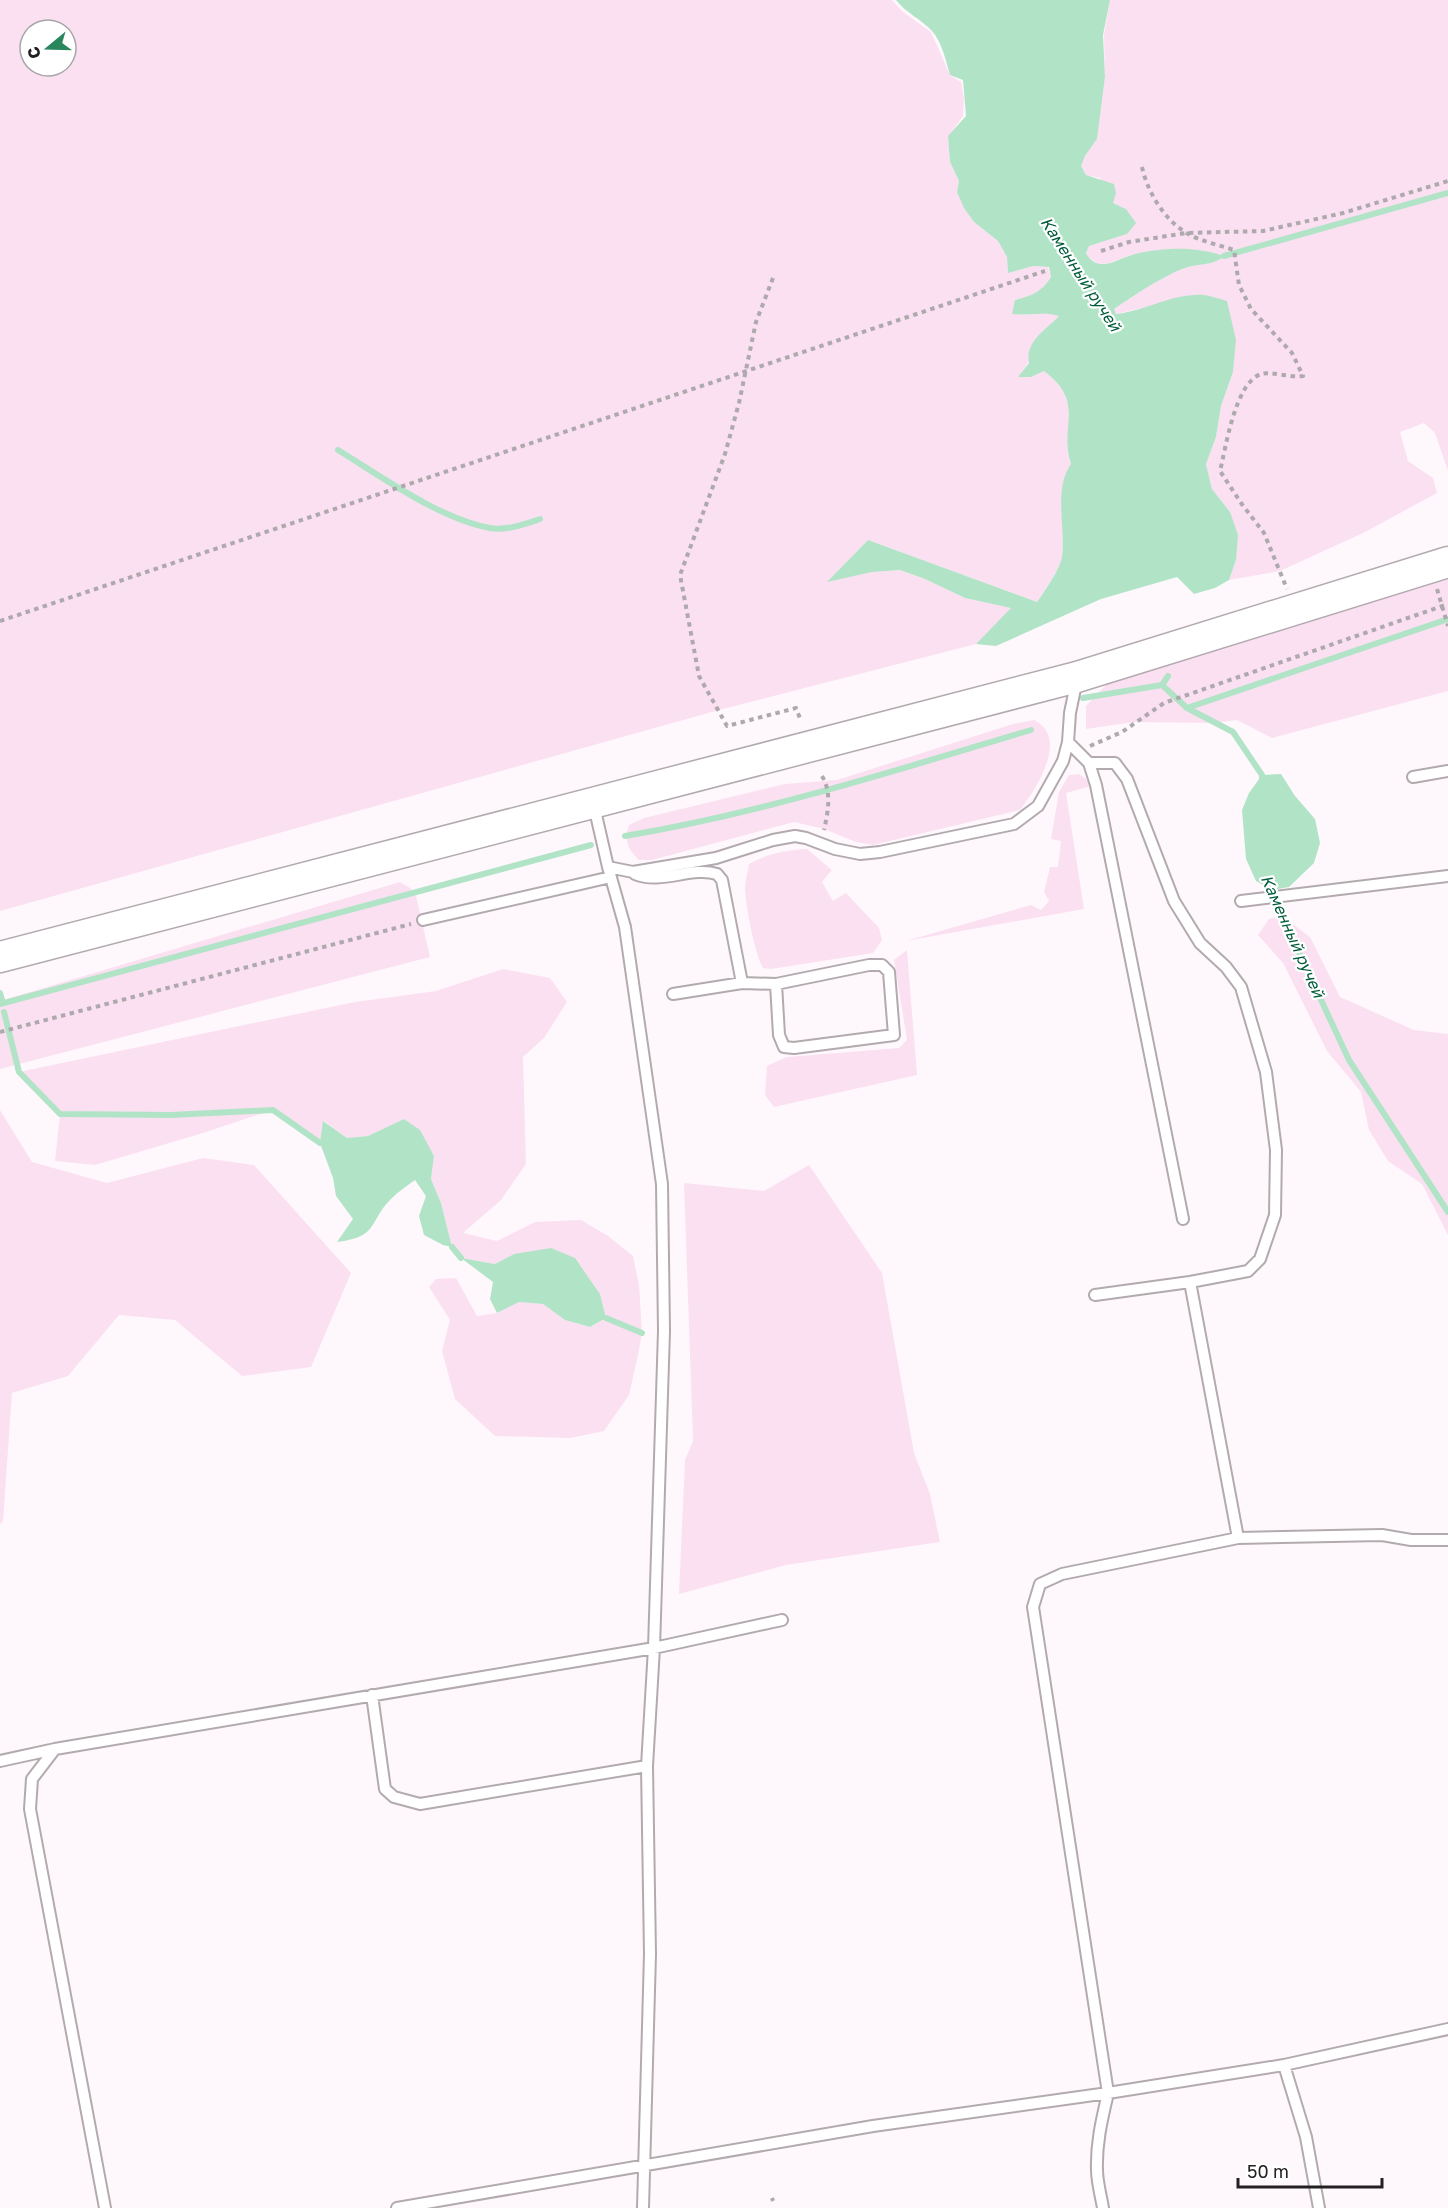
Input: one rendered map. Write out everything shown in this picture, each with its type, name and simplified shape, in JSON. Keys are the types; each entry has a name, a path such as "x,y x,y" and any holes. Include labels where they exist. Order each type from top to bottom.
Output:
{"main road":[{"path":"0,957 594,804 729,766 1077,676 1448,562"}],"lane":[{"path":"423,920 609,872 633,872 716,858 786,837 806,838 835,849 860,854 880,852 1014,824 1038,806 1063,761 1068,742 1070,713 1077,676"},
{"path":"1068,742 1089,763 1096,784 1183,1219"},
{"path":"1089,763 1115,763 1127,779 1174,901 1200,943 1226,967 1241,987 1266,1072 1276,1150 1275,1215 1260,1259 1248,1271 1190,1282 1095,1295"},
{"path":"1413,777 1448,771"},
{"path":"594,804 609,872 625,927 662,1184 664,1331 654,1648 647,1766 650,1954 643,2208"},
{"path":"716,858 742,982"},
{"path":"633,872 637,876 665,877 710,872 717,874 722,880"},
{"path":"1241,901 1448,876"},
{"path":"673,994 742,982 776,984 869,965 882,965 889,972 894,1035 794,1048 784,1047 779,1035 776,984"},
{"path":"1190,1282 1238,1538"},
{"path":"1103,2208 1097,2172 1097,2156 1098,2135 1108,2093 1033,1607 1040,1584 1062,1574 1238,1538 1382,1535 1411,1540 1448,1540"},
{"path":"0,1761 55,1749 654,1648 782,1620"},
{"path":"372,1695 385,1789 394,1797 420,1804 647,1766"},
{"path":"55,1749 32,1779 30,1809 105,2208"},
{"path":"397,2208 873,2126 1108,2093 1284,2065 1448,2029"},
{"path":"1284,2065 1306,2137 1319,2208"}],"path":[{"path":"1142,167 1145,184 1161,208 1186,233 1234,250 1239,285 1251,309 1292,353 1303,376 1294,378 1262,374 1247,383 1233,418 1220,471 1264,532 1295,609"},
{"path":"1101,251 1129,242 1186,233 1263,231 1344,213 1448,181"},
{"path":"0,621 1046,271"},
{"path":"773,278 756,322 725,454 680,575 699,676 727,726 796,708 801,721"},
{"path":"1077,752 1122,732 1164,703 1448,604"},
{"path":"1445,613 1448,626"},
{"path":"820,843 829,802 828,791 822,776"},
{"path":"0,1032 423,920"}],"shaded area":[{"path":"0,0 892,0 903,12 931,32 950,75 961,82 964,99 963,116 948,137 950,162 959,181 957,192 974,222 998,241 1007,257 1008,272 1033,266 1048,267 1051,277 1040,290 1015,300 1023,315 1049,313 1060,316 1053,322 1019,377 1031,377 1044,371 1057,383 1068,405 1067,439 1071,465 1063,485 1061,562 1037,602 868,540 828,581 872,572 900,570 965,598 1012,608 976,644 719,710 0,911"},
{"path":"1110,0 1448,0 1448,471 1435,433 1424,423 1400,432 1408,461 1433,478 1437,493 1363,533 1280,571 1229,580 1236,560 1230,512 1212,489 1206,464 1216,437 1221,406 1233,372 1148,307 1115,314 1114,309 1169,275 1188,267 1212,263 1223,256 1201,250 1131,255 1110,263 1099,264 1089,258 1086,253 1089,246 1127,234 1126,209 1113,203 1100,178 1086,175 1081,166 1097,139 1105,77 1104,35"},
{"path":"1448,577 1448,691 1272,738 1237,720 1213,723 1134,722 1086,729 1086,706 1108,683"},
{"path":"1034,720 1044,728 1049,739 1050,751 1041,777 1020,810 873,845 856,842 824,829 794,822 652,860 639,860 628,844 629,825 644,818 785,784 837,780 1013,724"},
{"path":"1079,774 1091,786 1066,793 1084,909 906,941 1031,905 1041,910 1049,901 1044,892 1050,867 1058,867 1061,841 1051,839 1059,792 1069,775"},
{"path":"807,849 832,870 822,882 833,901 846,893 879,928 882,940 873,953 771,969 763,968 754,941 745,895 749,864 776,853"},
{"path":"400,882 410,888 416,896 430,957 0,1069 0,1001"},
{"path":"1282,916 1310,937 1340,997 1414,1030 1448,1034 1448,1235 1422,1184 1388,1161 1369,1130 1361,1092 1327,1051 1283,963 1258,935 1269,919"},
{"path":"907,950 917,1075 774,1107 765,1095 767,1066 787,1057 899,1048 907,1040 894,960"},
{"path":"503,969 550,978 567,1002 544,1038 523,1057 526,1164 501,1200 463,1233 497,1241 535,1222 581,1220 608,1236 633,1256 639,1285 642,1333 629,1395 604,1431 570,1438 495,1436 455,1399 442,1351 450,1320 429,1287 436,1279 456,1278 477,1316 497,1313 519,1302 543,1304 565,1320 590,1327 606,1318 600,1294 574,1258 514,1254 495,1264 461,1258 452,1247 441,1203 431,1179 434,1156 405,1119 368,1136 347,1138 324,1121 320,1143 272,1110 95,1165 55,1161 60,1114 19,1072 355,1002 436,991"},
{"path":"0,1110 32,1162 107,1183 203,1158 254,1165 351,1273 311,1367 242,1376 175,1320 119,1315 68,1376 12,1393 3,1521 0,1524"},
{"path":"809,1165 882,1273 914,1453 930,1494 940,1542 786,1565 679,1594 685,1460 693,1441 684,1183 764,1191"}],"water":[{"path":"896,0 1110,0 1103,35 1105,77 1097,139 1081,166 1086,175 1114,184 1116,193 1113,203 1126,209 1136,223 1127,234 1089,246 1086,253 1100,264 1143,252 1166,249 1202,250 1224,256 1212,263 1188,267 1170,275 1114,309 1116,314 1193,295 1204,295 1227,301 1236,340 1233,372 1221,406 1216,437 1206,464 1212,489 1230,512 1238,535 1236,560 1229,580 1215,588 1194,594 1177,577 1101,599 996,646 976,644 1011,608 965,598 900,570 872,572 827,582 868,540 1037,602 1055,574 1062,557 1061,497 1066,474 1071,464 1067,438 1068,405 1065,394 1044,371 1031,377 1018,377 1029,363 1030,348 1033,342 1059,316 1012,314 1015,300 1036,293 1048,282 1051,277 1049,267 1033,266 1008,273 1007,257 998,241 974,222 964,208 957,192 959,181 950,162 948,136 966,116 963,80 950,75 941,46 932,31"},
{"path":"1281,774 1295,796 1315,819 1320,843 1314,863 1289,887 1272,890 1256,881 1246,859 1242,810 1249,793 1262,775"},
{"path":"404,1119 420,1130 434,1156 431,1179 441,1203 452,1247 424,1235 419,1216 426,1196 415,1180 392,1198 367,1232 351,1240 337,1242 353,1219 336,1196 333,1178 320,1143 323,1121 347,1138 368,1136"},
{"path":"551,1248 575,1258 600,1294 606,1318 590,1327 565,1320 543,1304 519,1302 497,1313 490,1299 493,1282 461,1258 495,1264 514,1254"}],"waterway":[{"path":"1224,256 1448,193"},
{"path":"338,450 412,496 451,516 471,523 502,529 540,519"},
{"path":"1187,708 1448,619"},
{"name":"Каменный ручей","path":"1168,676 1162,685 1187,708 1233,732 1262,775 1262,781"},
{"path":"1083,698 1162,685"},
{"path":"625,836 779,803 1031,730"},
{"path":"0,1004 591,845"},
{"name":"Каменный ручей","path":"1269,883 1349,1060 1448,1212"},
{"path":"0,993 3,1003"},
{"path":"4,1012 19,1072 60,1114 171,1115 273,1110 320,1143"},
{"path":"452,1247 461,1258"},
{"path":"606,1318 642,1333"}]}
